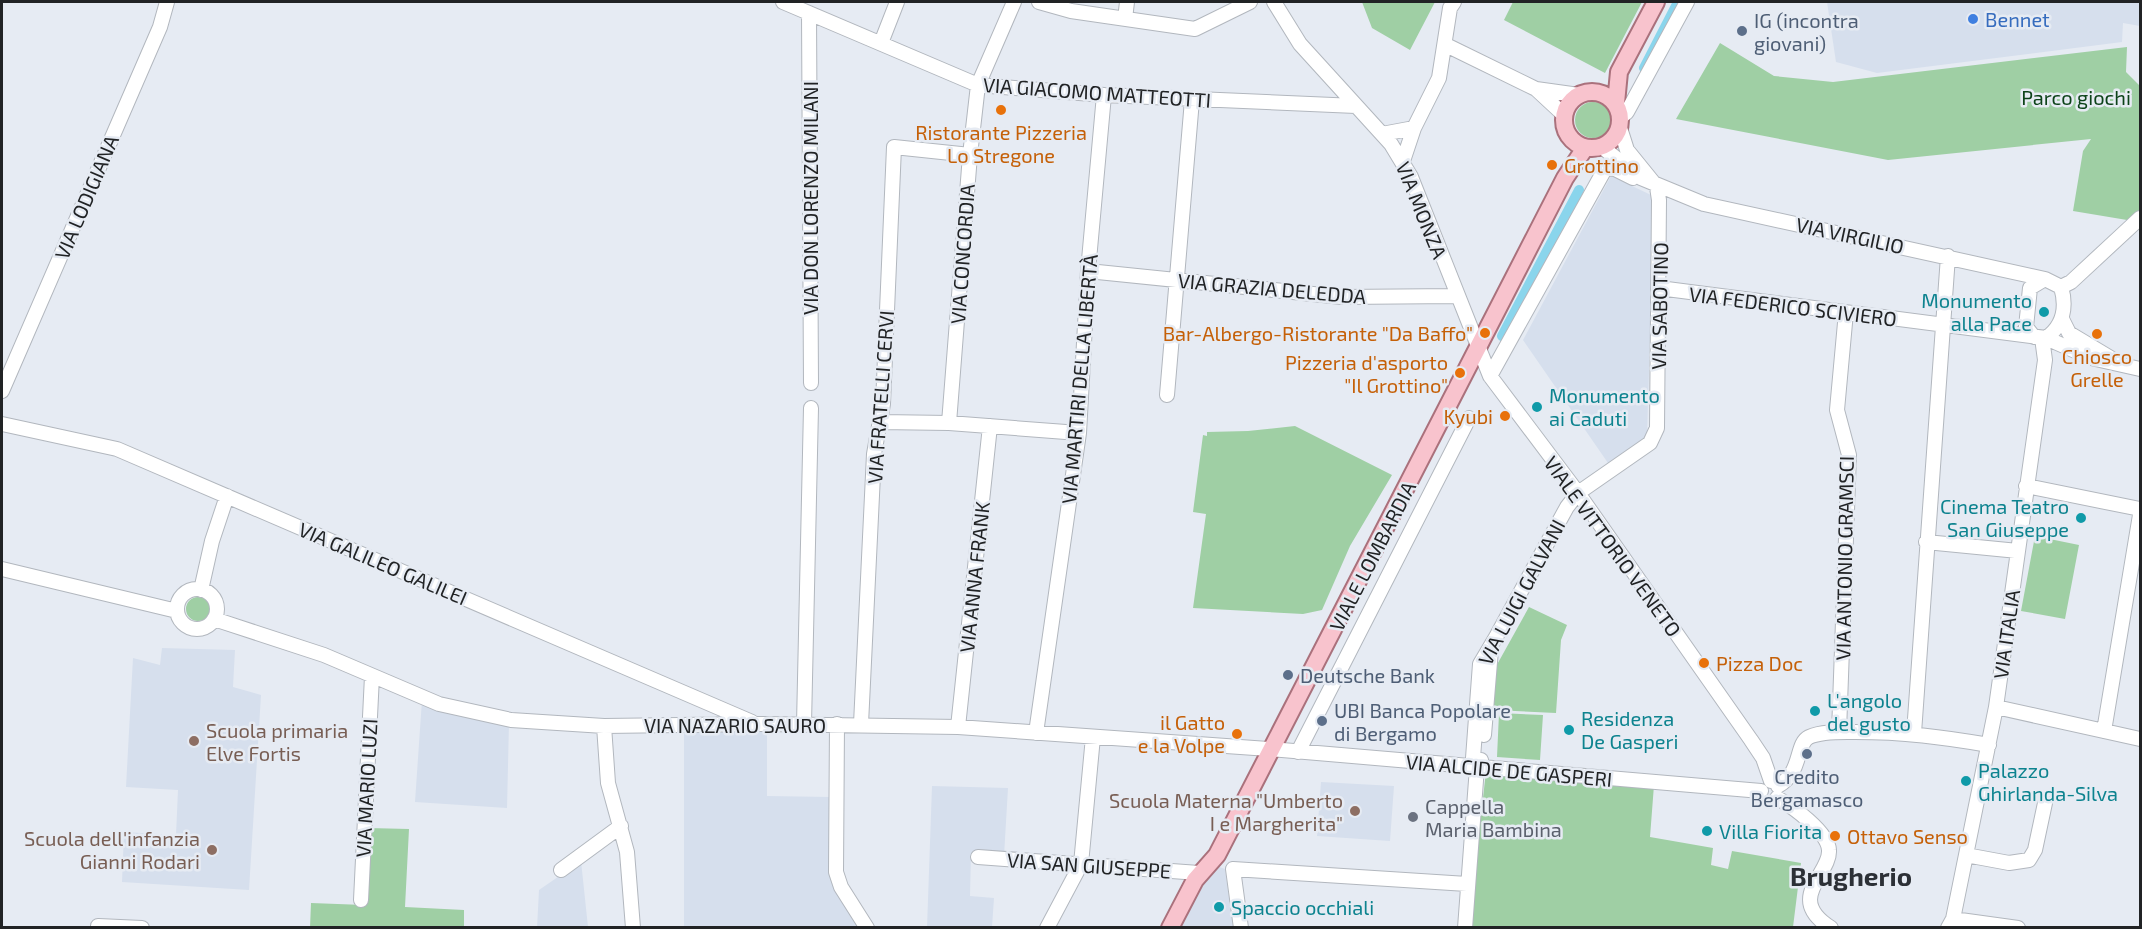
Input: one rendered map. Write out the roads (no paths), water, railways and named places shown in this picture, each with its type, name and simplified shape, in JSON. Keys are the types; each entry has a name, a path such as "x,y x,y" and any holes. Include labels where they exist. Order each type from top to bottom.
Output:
{"main road":[{"path":"1619,72 1619,116 1610,143 1593,147 1568,135 1564,115 1569,104 1603,87 1619,72 1656,2"},
{"path":"1586,94 1610,97 1619,116"},
{"name":"VIALE LOMBARDIA","path":"1565,178 1569,152 1568,135"},
{"name":"VIALE LOMBARDIA","path":"1170,927 1199,873 1217,855 1273,749 1565,178 1593,147"}],"street":[{"name":"VIA LODIGIANA","path":"2,391 160,27 166,2"},
{"name":"VIA GIACOMO MATTEOTTI","path":"783,2 803,7 978,85 1192,100 1356,106"},
{"path":"881,43 897,2"},
{"name":"VIA CONCORDIA","path":"949,423 970,155 978,85 1014,2"},
{"path":"1039,2 1071,11 1195,28 1250,2"},
{"path":"1125,19 1127,2"},
{"name":"VIA MONZA","path":"1274,2 1306,53 1382,134 1403,161 1478,350"},
{"path":"1403,161 1414,128 1439,78 1450,8 1454,2"},
{"path":"1657,187 1627,150 1619,116 1627,112 1687,2"},
{"name":"VIA DON LORENZO MILANI","path":"803,7 812,383"},
{"path":"1446,45 1536,89 1564,115"},
{"path":"1536,89 1586,94"},
{"name":"VIA MARTIRI DELLA LIBERTÀ","path":"1036,733 1078,433 1088,271 1104,95"},
{"path":"1167,395 1179,280 1192,100"},
{"path":"1382,134 1414,128"},
{"name":"VIA FRATELLI CERVI","path":"861,724 874,454 880,422 894,147 970,155"},
{"name":"VIA VIRGILIO","path":"1593,147 1657,187 1704,204 2045,279"},
{"path":"1490,376 1605,169 1613,168 1657,187"},
{"name":"VIA SABOTINO","path":"1578,493 1650,443 1657,428 1659,200 1657,187"},
{"path":"2061,287 2071,282 2140,218"},
{"path":"1914,732 1926,542 1945,325 1948,256"},
{"name":"VIA GRAZIA DELEDDA","path":"1088,271 1342,297 1456,296"},
{"path":"2061,287 2045,279 2030,288 2026,327 2041,338 2057,330 2062,319"},
{"path":"2061,287 2062,319 2069,333 2119,363 2140,369"},
{"name":"VIA FEDERICO SCIVIERO","path":"1659,288 2041,338 2091,358 2119,363"},
{"name":"VIA ANTONIO GRAMSCI","path":"1839,732 1849,455 1837,410 1845,312"},
{"name":"VIA ITALIA","path":"1951,923 1996,707 2045,360 2041,338"},
{"name":"VIALE VITTORIO VENETO","path":"1478,350 1490,376 1578,493 1751,740 1761,755 1772,789"},
{"path":"804,724 812,408"},
{"name":"VIALE LOMBARDIA","path":"1298,752 1469,418"},
{"path":"880,422 949,423 1078,433"},
{"name":"VIA GALILEO GALILEI","path":"2,424 117,449 757,724"},
{"name":"VIA ANNA FRANK","path":"958,727 990,426"},
{"path":"2026,486 2140,509"},
{"name":"VIA LUIGI GALVANI","path":"1465,927 1477,767 1473,758 1479,670 1482,659 1561,515 1578,493"},
{"path":"201,590 212,541 228,496"},
{"path":"2104,731 2140,515"},
{"path":"1926,542 2018,551"},
{"path":"2,569 177,611"},
{"path":"201,590 214,600 217,611 214,619 204,628 192,629 183,623 177,611 178,602 185,593 201,590"},
{"name":"VIA NAZARIO SAURO","path":"214,619 309,649 433,702 478,715 527,722 604,726 861,724 958,727 1273,749"},
{"name":"VIA MARIO LUZI","path":"361,900 372,676"},
{"path":"1996,707 2140,739"},
{"path":"837,724 836,872 842,887 867,927"},
{"path":"604,726 608,783 628,859 633,927"},
{"path":"1831,927 1818,916 1811,897 1814,883 1828,858 1826,840 1772,789 1792,776 1805,740 1813,736 1839,732 1914,732 1989,745"},
{"path":"1047,927 1081,864 1093,737"},
{"name":"VIA ALCIDE DE GASPERI","path":"1273,749 1745,791 1772,789"},
{"path":"1966,855 2009,863 2029,860 2035,850 2045,803"},
{"path":"561,870 621,826"},
{"name":"VIA SAN GIUSEPPE","path":"978,857 1199,873"},
{"path":"1241,927 1233,868 1467,884"},
{"path":"1951,923 2018,927"},
{"path":"98,926 142,927"}],"waterway":[{"path":"1644,68 1678,2"},
{"path":"1502,336 1579,190"}],"place":[{"name":"Bennet","path":"1973,19"},
{"name":"IG (incontra giovani)","path":"1742,31"},
{"name":"Ristorante Pizzeria Lo Stregone","path":"1001,110"},
{"name":"Grottino","path":"1552,165"},
{"name":"Monumento alla Pace","path":"2044,312"},
{"name":"Bar-Albergo-Ristorante \"Da Baffo\"","path":"1485,333"},
{"name":"Chiosco Grelle","path":"2097,334"},
{"name":"Pizzeria d'asporto \"Il Grottino\"","path":"1460,373"},
{"name":"Monumento ai Caduti","path":"1537,407"},
{"name":"Kyubi","path":"1505,416"},
{"name":"Cinema Teatro San Giuseppe","path":"2081,518"},
{"name":"Pizza Doc","path":"1704,663"},
{"name":"Deutsche Bank","path":"1288,675"},
{"name":"L'angolo del gusto","path":"1815,711"},
{"name":"UBI Banca Popolare di Bergamo","path":"1322,721"},
{"name":"Residenza De Gasperi","path":"1569,730"},
{"name":"il Gatto e la Volpe","path":"1237,734"},
{"name":"Scuola primaria Elve Fortis","path":"194,741"},
{"name":"Credito Bergamasco","path":"1807,754"},
{"name":"Palazzo Ghirlanda-Silva","path":"1966,781"},
{"name":"Scuola Materna \"Umberto I e Margherita\"","path":"1355,811"},
{"name":"Cappella Maria Bambina","path":"1413,817"},
{"name":"Villa Fiorita","path":"1707,831"},
{"name":"Ottavo Senso","path":"1835,836"},
{"name":"Scuola dell'infanzia Gianni Rodari","path":"212,850"},
{"name":"Spaccio occhiali","path":"1219,907"}],"district":[{"name":"Brugherio","path":"1851,875"}],"park label":[{"name":"Parco giochi","path":"2076,97"}]}
